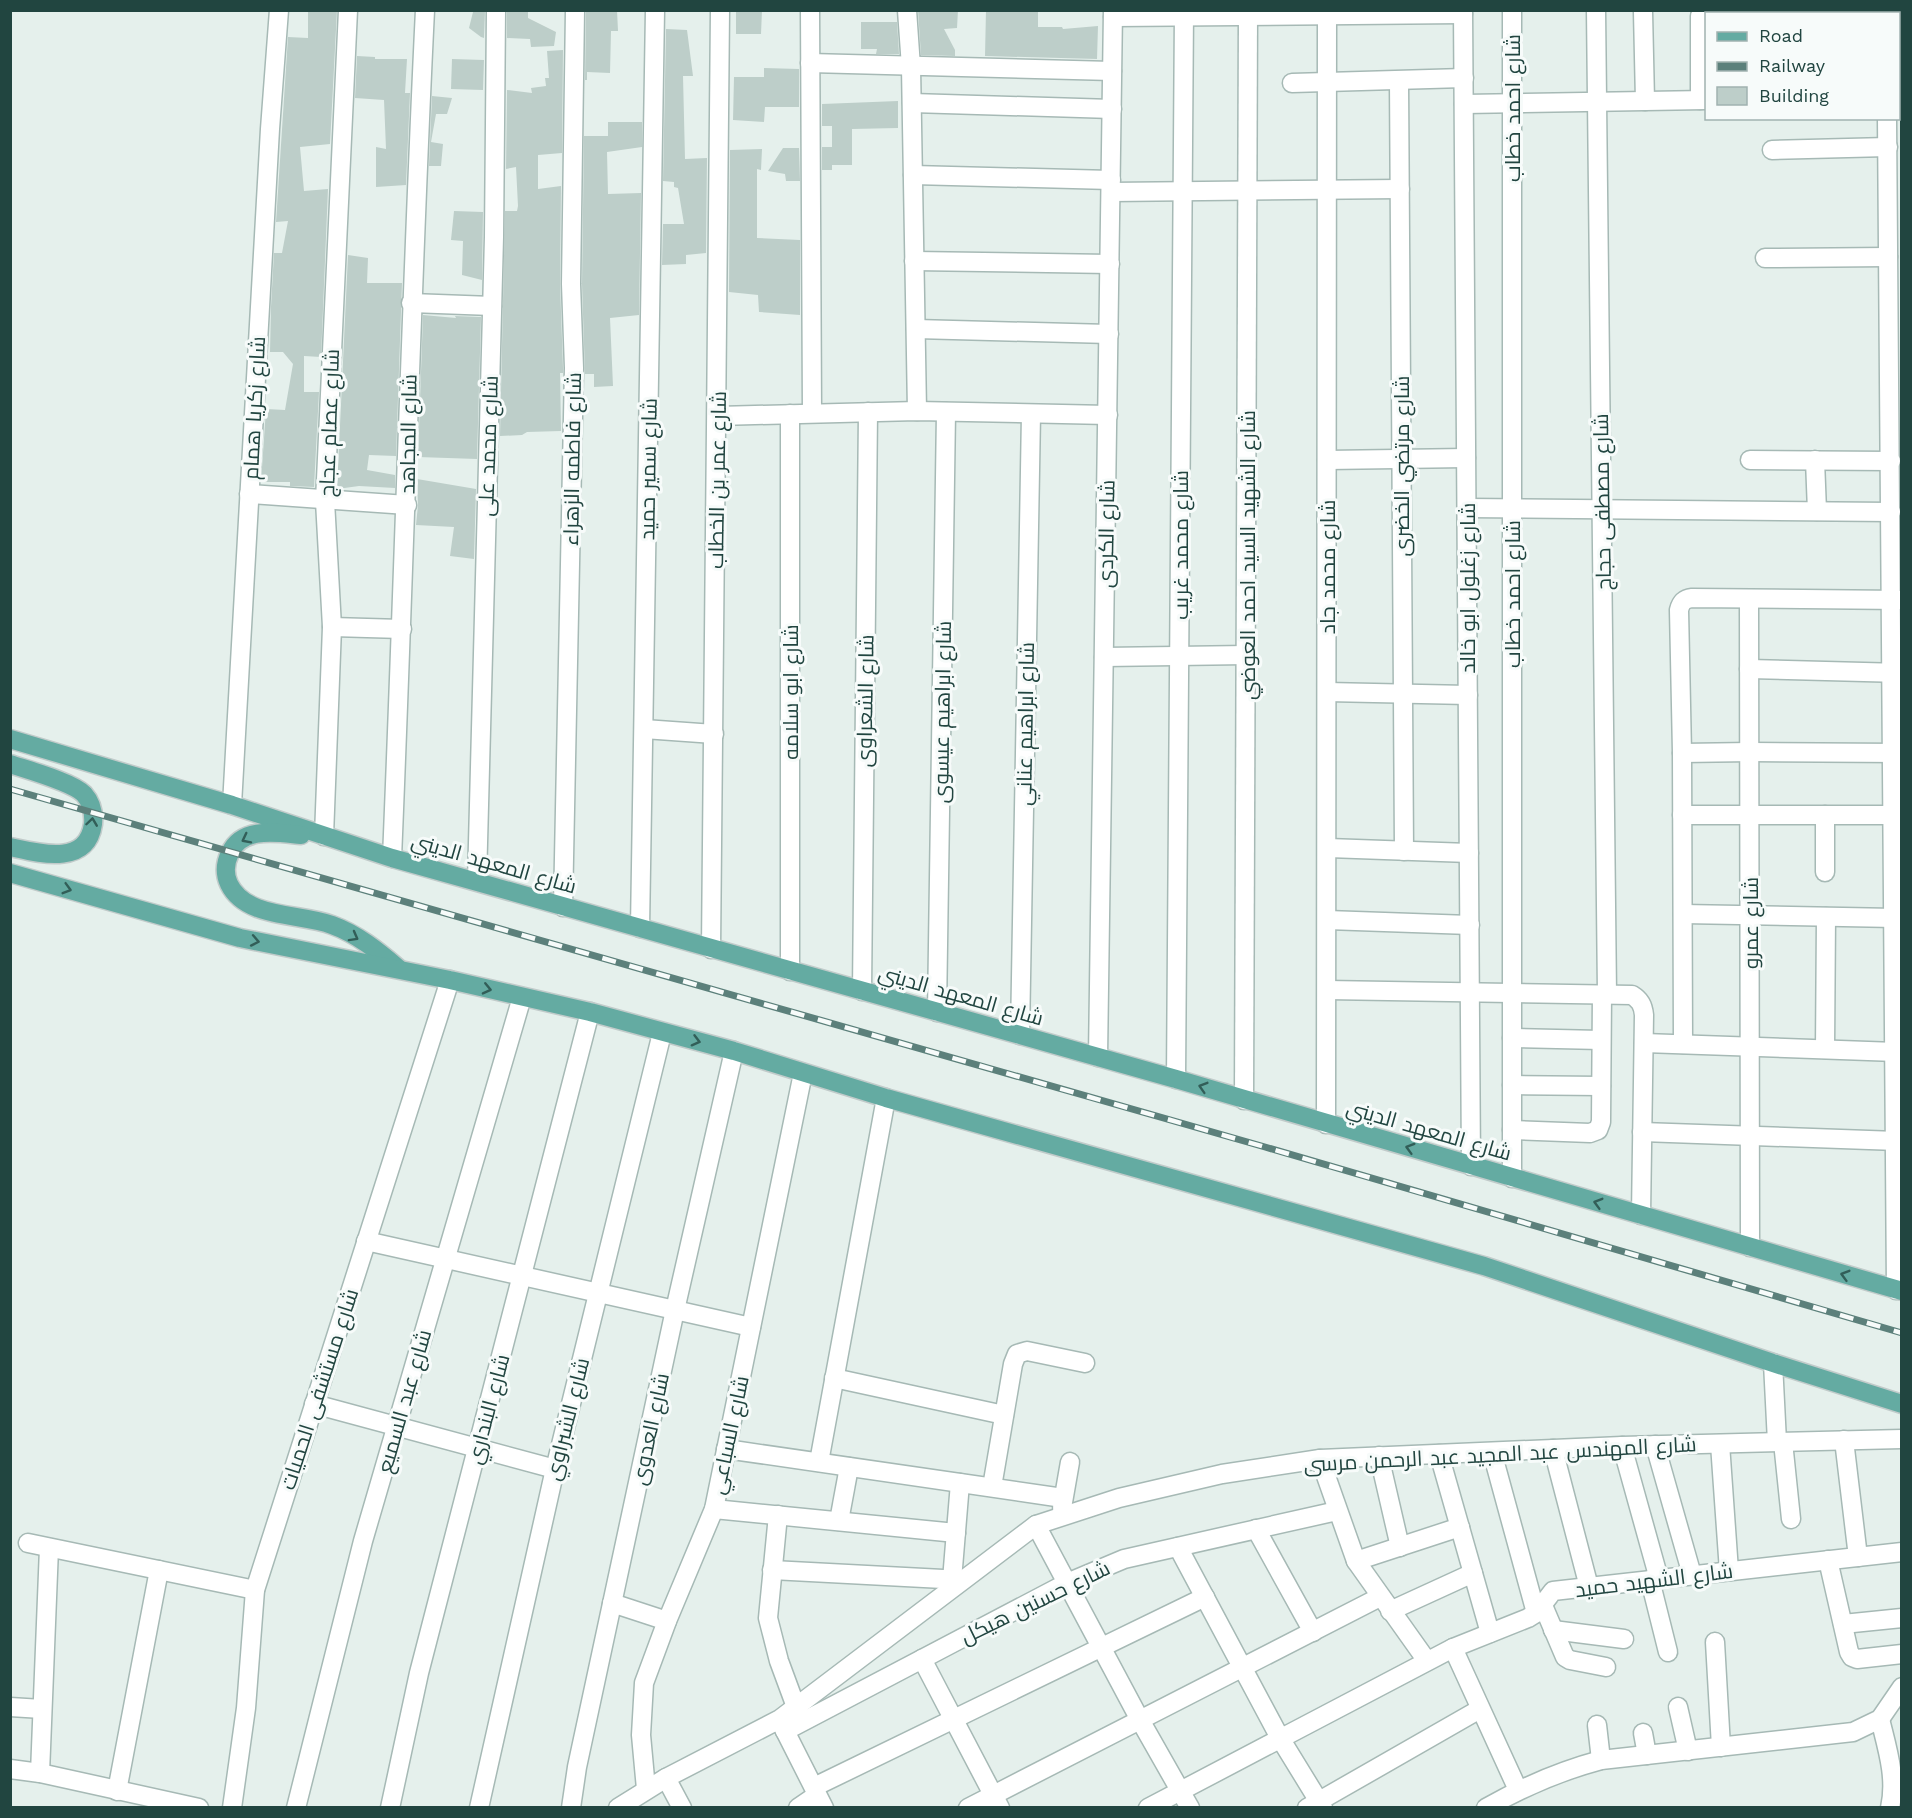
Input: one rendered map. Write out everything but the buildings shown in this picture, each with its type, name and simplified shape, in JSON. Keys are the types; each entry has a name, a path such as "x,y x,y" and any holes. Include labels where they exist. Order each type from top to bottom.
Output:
{"main road":[{"name":"شارع المعهد الديني","path":"10,739 232,805 392,858 1176,1079 1899,1291"},
{"path":"10,764 72,786 83,793 91,803 94,815 92,829 86,840 76,850 63,855 50,855 10,847"},
{"path":"324,836 259,833 244,838 232,848 226,860 227,879 232,889 247,904 259,909 332,925 364,942 400,970"},
{"path":"10,873 240,938 450,980 591,1012 734,1051 886,1098 1484,1266 1902,1404"}],"street":[{"name":"شارع زكريا همام","path":"232,805 279,10"},
{"name":"شارع عصام عجاج","path":"324,836 332,627 325,501 348,10"},
{"name":"شارع المجاهد","path":"392,858 407,505 411,303 424,10"},
{"name":"شارع محمد على","path":"477,881 492,306 496,10"},
{"name":"شارع فاطمه الزهراء","path":"563,907 574,380 571,284 576,10"},
{"name":"شارع سمير حميد","path":"640,928 655,10"},
{"name":"شارع عمر بن الخطاب","path":"711,949 718,416 720,10"},
{"path":"810,10 812,413"},
{"path":"907,10 912,103 917,411"},
{"name":"شارع احمد خطاب","path":"1512,10 1512,1178"},
{"name":"شارع مصطفى حجاج","path":"1512,1130 1595,1132 1600,1126 1604,994 1602,509 1596,10"},
{"path":"1113,14 1463,12"},
{"name":"شارع زغلول ابو خالد","path":"1463,12 1471,1166"},
{"path":"1643,12 1645,101"},
{"name":"شارع الشهيد السيد احمد العوضي","path":"1244,1100 1248,13"},
{"name":"شارع محمد جاد","path":"1326,1124 1327,13"},
{"name":"شارع الكردى","path":"1098,1058 1113,14"},
{"name":"شارع محمد غريب","path":"1176,1079 1184,14"},
{"path":"1464,104 1703,100 1700,16"},
{"path":"810,63 1112,71"},
{"path":"1293,82 1464,78"},
{"name":"شارع مرتضي الخضرى","path":"1399,81 1404,851"},
{"path":"912,103 1112,109"},
{"path":"1887,120 1888,147 1895,176 1888,257 1895,300 1896,364 1891,461 1896,485 1891,512 1896,542 1897,600 1899,1001 1896,1052 1899,1112 1897,1141 1899,1291"},
{"path":"1772,150 1888,147"},
{"path":"913,175 1183,191 1400,189"},
{"path":"1765,258 1888,257"},
{"path":"914,261 1110,264"},
{"path":"411,303 492,306"},
{"path":"916,329 1109,334"},
{"path":"718,416 917,411 1108,415"},
{"name":"شارع الشعراوى","path":"862,991 868,412"},
{"name":"شارع ابراهيم عيسوى","path":"937,1012 946,412"},
{"name":"شارع ابو سلامه","path":"790,414 790,971"},
{"name":"شارع ابراهيم عناني","path":"1020,1035 1031,414"},
{"path":"1327,460 1466,458"},
{"path":"1750,460 1891,461"},
{"path":"1815,460 1817,511"},
{"path":"249,494 407,505"},
{"path":"1467,508 1891,512"},
{"path":"1683,1044 1680,604 1692,598 1897,600"},
{"name":"شارع عمرو","path":"1749,600 1750,1247"},
{"path":"332,627 402,629"},
{"path":"1104,657 1247,655"},
{"path":"1749,669 1897,673"},
{"path":"1327,692 1468,695"},
{"path":"644,729 714,734"},
{"path":"1682,753 1897,753"},
{"path":"1682,815 1898,815"},
{"path":"1825,815 1826,872"},
{"path":"1328,848 1469,853"},
{"path":"1683,914 1826,917 1897,909"},
{"path":"1825,1049 1826,917"},
{"path":"1327,920 1470,926"},
{"name":"شارع مستشفى الحميات","path":"232,1808 246,1708 255,1590 450,980"},
{"path":"1327,990 1632,995 1643,1006 1644,1015 1641,1215"},
{"name":"شارع عبد السميع","path":"296,1808 363,1541 522,997"},
{"name":"شارع البنداري","path":"390,1808 419,1673 591,1012"},
{"name":"شارع الشبراوي","path":"478,1808 555,1469 662,1032"},
{"path":"1512,1038 1601,1040"},
{"path":"1644,1043 1896,1052"},
{"name":"شارع العدوى","path":"571,1808 577,1767 675,1310 734,1051"},
{"name":"شارع السباعي","path":"646,1789 641,1735 644,1683 667,1621 714,1509 803,1073"},
{"path":"1512,1085 1601,1086"},
{"path":"819,1462 886,1098"},
{"path":"1642,1132 1897,1141"},
{"path":"366,1242 751,1327"},
{"path":"992,1487 1013,1364 1017,1354 1027,1351 1085,1363"},
{"path":"1773,1363 1780,1442 1791,1519"},
{"path":"834,1378 1004,1415"},
{"path":"314,1404 555,1469"},
{"name":"شارع المهندس عبد المجيد عبد الرحمن مرسى","path":"618,1808 666,1778 782,1725 796,1707 957,1580 1036,1525 1119,1498 1222,1474 1320,1459 1622,1446 1902,1439"},
{"path":"1844,1440 1858,1557"},
{"path":"1720,1444 1729,1571"},
{"path":"1655,1445 1692,1575"},
{"path":"1622,1446 1654,1580 1668,1652"},
{"path":"726,1449 1063,1498"},
{"path":"1553,1449 1589,1587"},
{"path":"1492,1452 1539,1608 1553,1630 1565,1657 1606,1667"},
{"path":"1438,1454 1490,1633"},
{"path":"1379,1456 1400,1547"},
{"path":"1320,1459 1356,1561 1427,1662"},
{"path":"1060,1517 1070,1462"},
{"path":"839,1521 849,1467"},
{"path":"772,1570 957,1580 956,1533 960,1483"},
{"path":"714,1509 956,1533"},
{"name":"شارع حسنين هيكل","path":"782,1725 922,1659 1067,1583 1124,1559 1337,1511"},
{"path":"778,1515 768,1618 779,1661 796,1707"},
{"path":"1036,1525 1140,1720 1190,1808"},
{"path":"1356,1561 1460,1527"},
{"path":"1256,1529 1312,1632"},
{"path":"28,1544 255,1590"},
{"path":"1178,1547 1316,1805 1480,1709"},
{"path":"40,1773 49,1548"},
{"name":"شارع الشهيد حميد","path":"1148,1808 1453,1648 1528,1618 1553,1591 1902,1552"},
{"path":"1828,1560 1852,1657 1857,1659 1902,1654"},
{"path":"117,1791 159,1570"},
{"path":"968,1808 997,1801 1140,1720 1312,1632 1473,1573"},
{"path":"798,1808 954,1719 1205,1597"},
{"path":"612,1603 667,1621"},
{"path":"1843,1624 1902,1618"},
{"path":"1553,1630 1624,1639"},
{"path":"1715,1642 1721,1747"},
{"path":"1453,1648 1518,1790"},
{"path":"922,1659 997,1801"},
{"path":"1495,1805 1518,1790 1570,1769 1601,1760 1853,1732 1880,1719 1902,1686"},
{"path":"10,1707 42,1708"},
{"path":"1678,1707 1688,1751"},
{"path":"1880,1719 1892,1765 1890,1808"},
{"path":"782,1725 818,1797"},
{"path":"1596,1725 1601,1760"},
{"path":"1643,1733 1647,1755"},
{"path":"10,1769 40,1773 199,1808"},
{"path":"666,1778 682,1808"}],"railway":[{"path":"10,789 1265,1147 1902,1333"}]}
